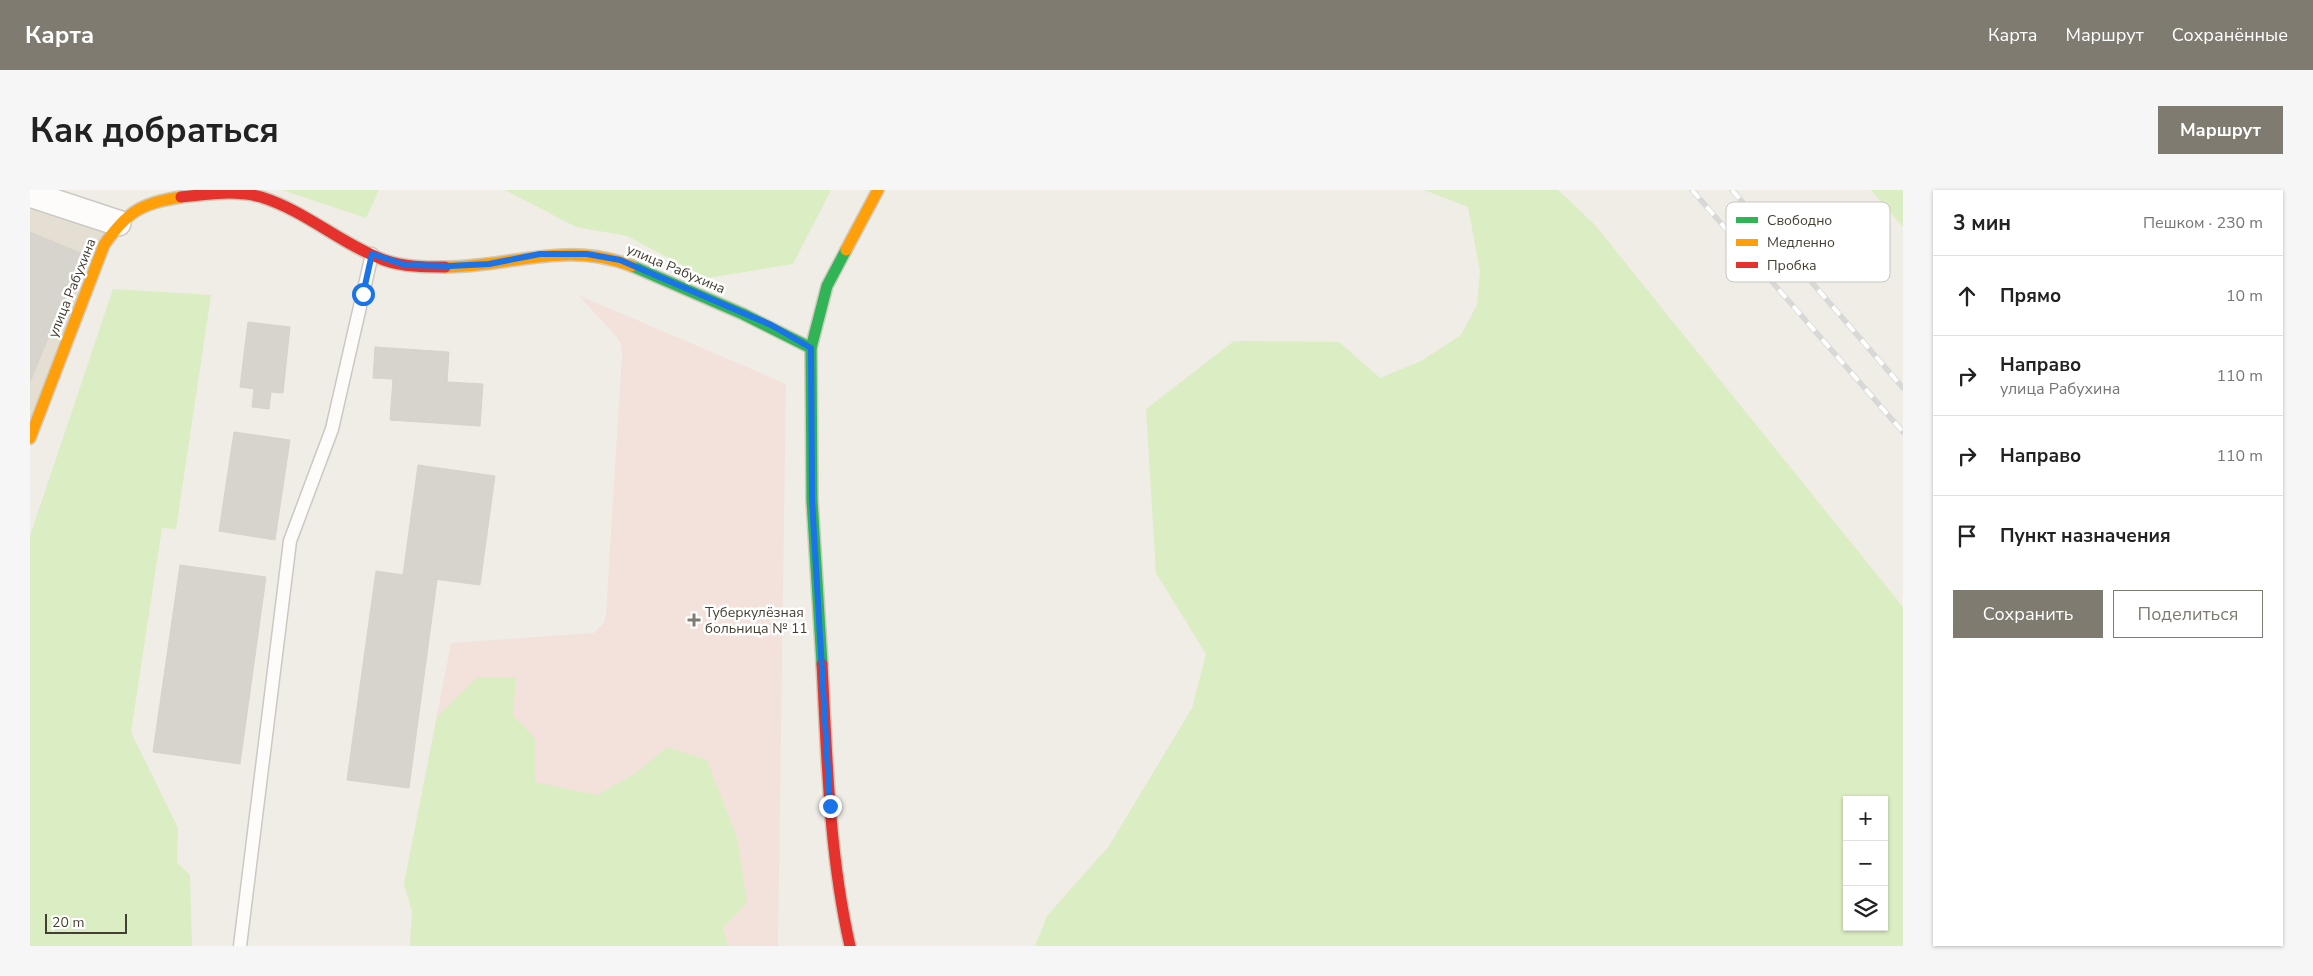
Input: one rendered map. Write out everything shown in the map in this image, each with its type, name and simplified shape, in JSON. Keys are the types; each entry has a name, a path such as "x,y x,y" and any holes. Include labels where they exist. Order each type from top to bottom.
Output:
{"street":[{"path":"850,946 843,916 830,806 812,500 811,348 827,286 878,190"},
{"name":"улица Рабухина","path":"30,438 104,245 118,223 136,207 165,199 221,193 260,197 290,210 372,254 405,265 450,266 489,264 540,254 587,254 620,260 771,325 811,348"},
{"path":"30,194 118,223"}],"lane":[{"path":"240,946 290,541 332,429 372,254"}],"shaded area":[{"path":"30,194 118,223 30,438"},
{"name":"Туберкулёзная больница № 11","path":"578,295 786,384 778,946 410,946 412,911 404,884 451,643 594,633 603,624 606,615 622,354 621,344 617,337"}],"green space":[{"path":"282,190 379,190 366,218"},
{"path":"505,190 831,190 793,264 707,278 627,236 576,227"},
{"path":"1424,190 1558,190 1595,225 1903,607 1903,946 1035,946 1047,916 1109,846 1192,708 1206,654 1156,573 1146,409 1234,341 1339,342 1380,378 1421,361 1461,335 1477,305 1480,271 1468,207"},
{"path":"1871,190 1903,190 1903,227 1890,212 1890,202 1881,202"},
{"path":"113,289 211,295 176,529 162,528 131,732 178,828 177,863 190,875 192,946 30,946 30,536"},
{"path":"478,677 516,677 513,716 535,738 535,782 597,795 636,773 667,747 707,760 737,837 747,902 723,928 728,946 410,946 412,911 404,884 437,717"}],"building":[{"path":"30,232 83,254 30,382"},
{"path":"248,322 290,327 283,393 271,392 269,409 252,407 254,389 240,387"},
{"path":"375,347 449,352 447,382 483,384 480,426 390,420 393,379 373,378"},
{"path":"234,432 290,440 275,540 219,531"},
{"path":"418,465 495,476 480,585 403,575"},
{"path":"180,565 266,577 240,764 153,752"},
{"path":"376,571 437,580 409,788 347,780"}],"railway":[{"path":"1692,190 1726,229"},
{"path":"1732,190 1742,202"},
{"path":"1772,282 1903,432"},
{"path":"1811,282 1903,388"}],"traffic: fast":[{"path":"822,664 812,500 811,348 827,286 846,250"},
{"path":"632,266 743,314 811,348"}],"traffic: slow":[{"path":"846,250 878,190"},
{"path":"30,438 104,245 120,224 136,211 155,202 181,197"},
{"path":"445,267 562,255 585,255 632,266"}],"traffic: jam":[{"path":"181,197 232,193 261,197 293,210 353,245 384,260 422,267 445,267"},
{"path":"822,664 833,841 837,876 850,946"}],"place":[{"name":"Туберкулёзная больница № 11","path":"694,620"}],"route":[{"path":"363,294 372,254 405,265 450,266 489,264 540,254 587,254 620,260 771,325 811,348 812,500 830,806"}]}
